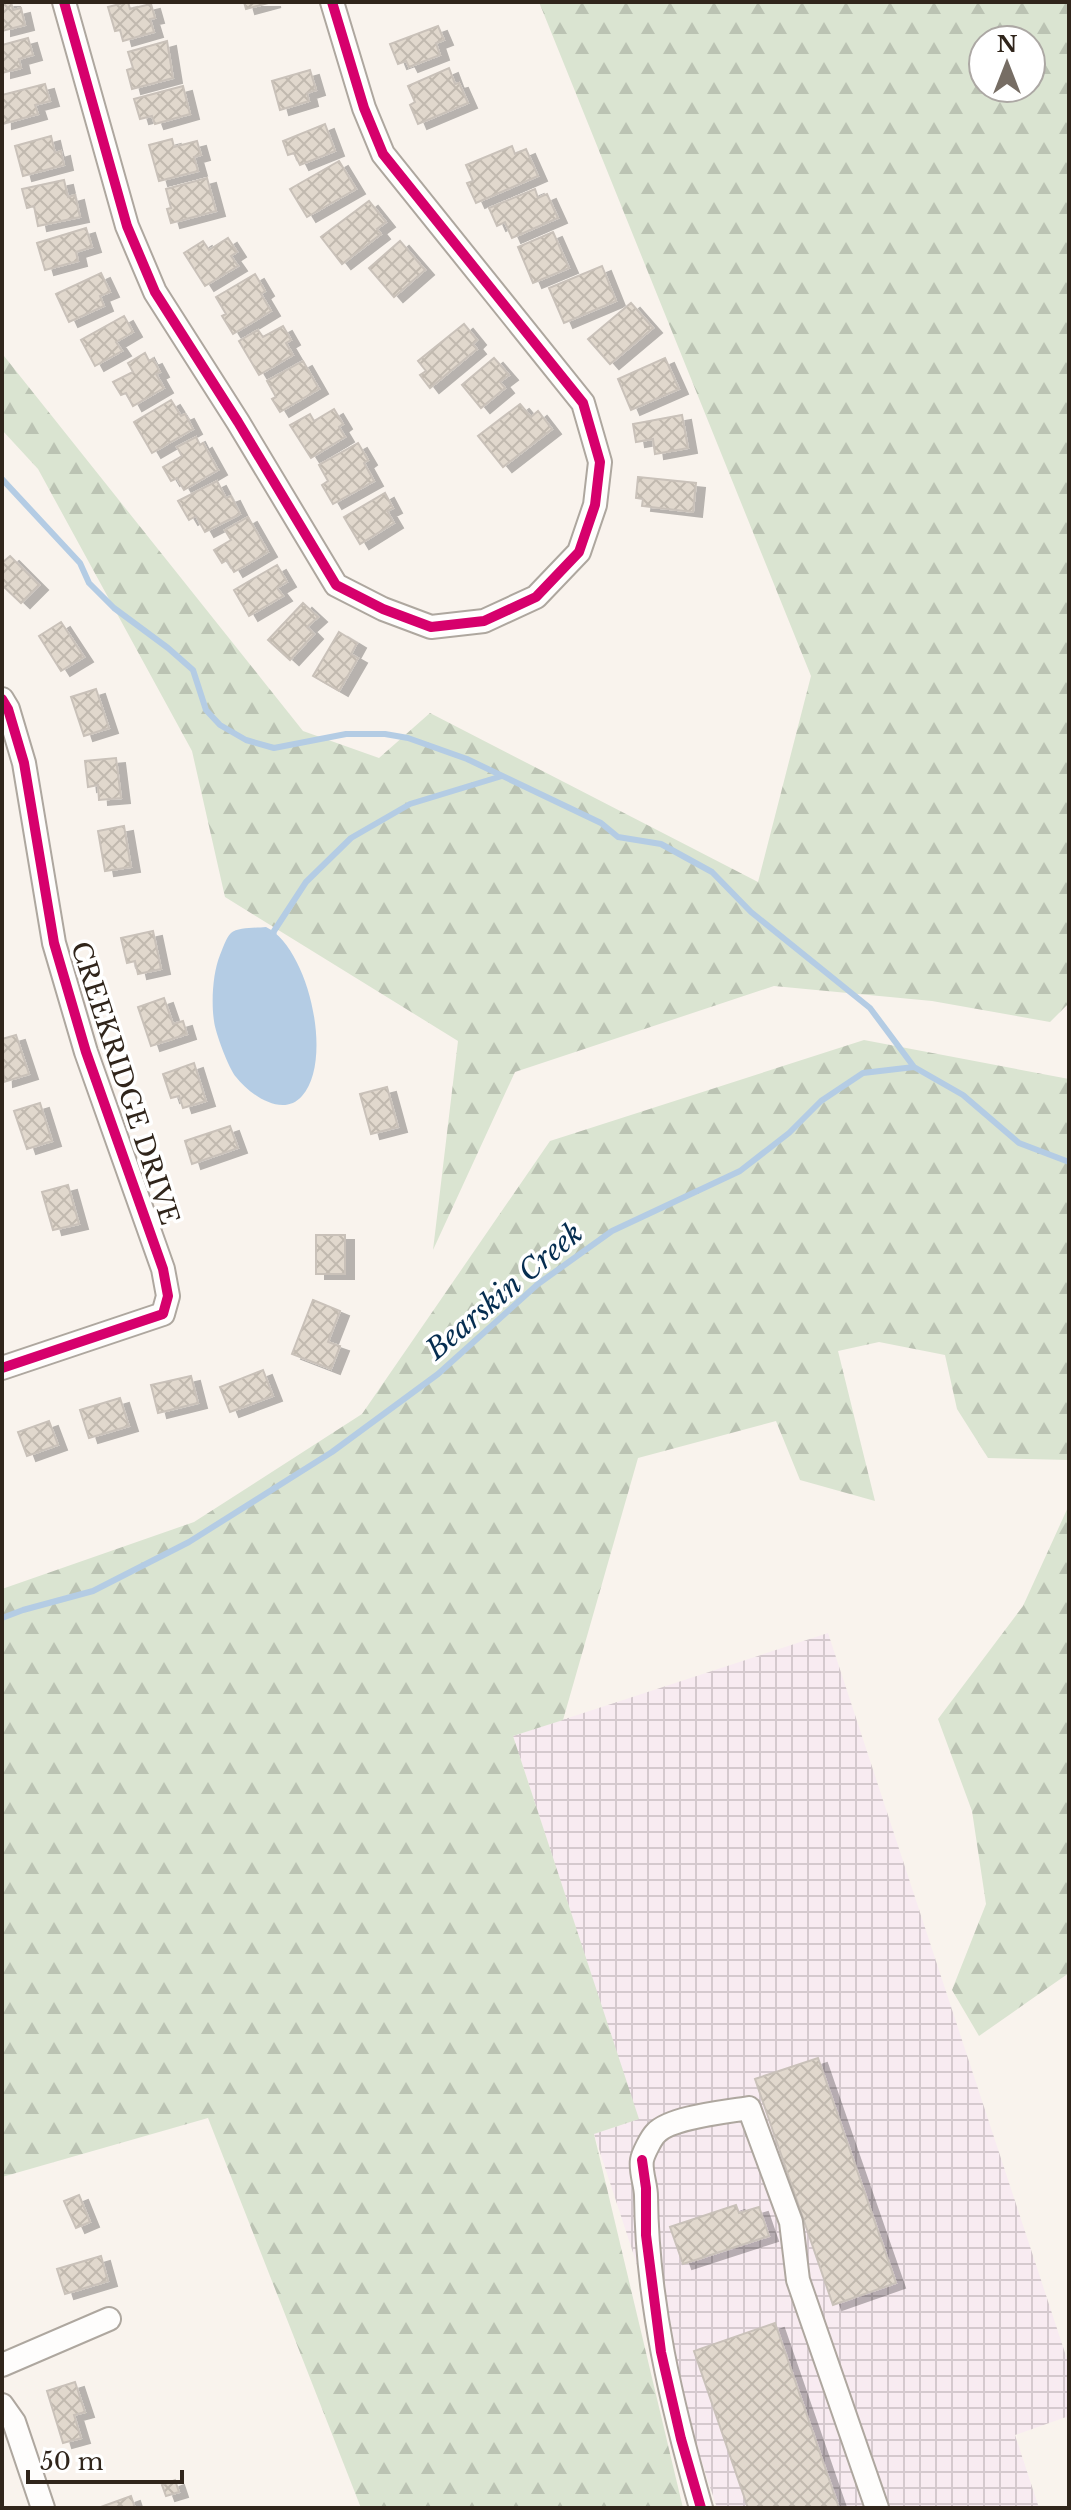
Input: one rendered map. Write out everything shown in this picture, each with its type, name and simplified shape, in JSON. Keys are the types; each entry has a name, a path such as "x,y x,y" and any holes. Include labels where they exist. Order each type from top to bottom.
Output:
{"street":[{"path":"64,2 127,226 155,292 336,585 383,609 431,627 484,621 536,597 579,552 595,505 600,462 583,403 383,154 364,108 332,2"},
{"name":"CREEKRIDGE DRIVE","path":"2,699 8,709 24,763 54,943 86,1052 163,1269 168,1296 163,1314 2,1368"},
{"path":"701,2508 661,2352 646,2235 646,2188 642,2160 656,2132 678,2122 749,2108 791,2222 798,2280 877,2508"},
{"path":"2,2365 109,2319"},
{"path":"2,2405 14,2422 43,2508"}],"shaded area":[{"path":"828,1633 1069,2365 1069,2416 1015,2435 1039,2508 717,2508 594,2134 638,2119 513,1736"}],"green space":[{"path":"539,2 1069,2 1069,1003 1050,1022 932,1001 774,986 515,1072 433,1250 458,1041 225,897 192,751 38,469 2,430 2,343 4,356 303,731 379,758 430,713 758,882 811,676"},
{"path":"864,1040 1069,1079 1069,1460 988,1458 957,1409 945,1355 879,1342 838,1351 875,1501 800,1480 776,1421 638,1458 563,1720 513,1736 639,2119 594,2134 683,2508 361,2508 208,2118 2,2177 2,1589 194,1522 362,1414 550,1141"},
{"path":"1069,1505 1069,1973 979,2036 952,1990 986,1904 972,1811 938,1719 1023,1606"}],"water":[{"path":"266,927 281,939 305,980 316,1033 316,1058 311,1080 302,1096 286,1105 258,1097 236,1077 220,1041 213,1013 216,970 231,933"}],"building":[{"path":"2,2 11,2 13,10 21,8 25,25 2,31"},
{"path":"128,2 130,9 151,4 155,18 150,19 154,32 123,41 120,30 115,31 108,7"},
{"path":"244,2 272,2 246,9"},
{"path":"438,26 444,40 436,43 440,55 409,67 406,61 398,64 390,44"},
{"path":"28,38 33,55 19,59 21,68 2,73 2,45"},
{"path":"167,41 173,78 132,89 127,70 133,68 128,52"},
{"path":"449,68 468,103 418,124 410,105 415,102 408,86"},
{"path":"310,70 316,90 307,93 309,101 280,110 272,81"},
{"path":"45,84 50,101 35,105 38,114 3,124 2,95"},
{"path":"183,86 190,114 155,124 152,116 140,119 134,99"},
{"path":"325,124 335,151 300,165 294,153 288,155 283,141"},
{"path":"51,136 55,153 61,151 64,165 23,176 15,146"},
{"path":"172,139 174,147 197,141 201,155 194,157 198,171 159,181 149,145"},
{"path":"512,146 515,154 526,149 538,176 476,203 467,183 473,181 466,165"},
{"path":"339,161 356,189 307,217 290,189"},
{"path":"207,178 216,211 171,223 166,189"},
{"path":"64,180 68,197 75,195 80,217 38,226 34,206 27,208 22,189"},
{"path":"535,189 538,198 547,194 558,218 512,238 505,222 497,226 489,208"},
{"path":"369,201 386,222 377,229 381,234 342,264 321,237"},
{"path":"86,228 92,247 76,252 78,261 45,270 37,243"},
{"path":"553,232 569,268 533,283 518,247"},
{"path":"228,238 237,252 231,256 238,266 205,286 184,253 203,241 209,250"},
{"path":"400,241 425,270 394,297 369,268"},
{"path":"602,266 616,301 564,323 549,288"},
{"path":"101,273 110,292 100,296 104,306 69,322 56,294"},
{"path":"255,274 265,291 261,294 271,311 233,334 222,316 226,314 216,297"},
{"path":"631,303 653,328 610,364 588,339"},
{"path":"124,316 133,332 116,342 122,351 95,366 81,340"},
{"path":"464,324 477,340 473,344 477,349 430,388 420,375 426,371 418,361"},
{"path":"283,326 291,340 286,343 293,355 259,375 239,341 258,330 263,337"},
{"path":"145,353 149,361 153,359 160,372 156,374 164,388 133,406 126,393 121,395 113,382 133,372 128,363"},
{"path":"494,358 509,375 500,382 505,388 481,408 462,385"},
{"path":"665,358 679,389 631,410 618,379"},
{"path":"303,361 319,389 280,412 267,381"},
{"path":"171,400 181,416 185,414 193,429 152,453 134,422"},
{"path":"520,404 531,417 538,411 552,429 503,467 478,436"},
{"path":"334,409 343,424 339,427 345,437 311,458 290,425 310,414 314,421"},
{"path":"682,415 688,448 655,454 653,439 636,442 633,424"},
{"path":"196,437 200,445 203,443 218,470 184,490 177,478 171,481 163,467 182,456 177,447"},
{"path":"358,443 368,460 364,463 374,481 333,504 322,485 328,481 319,465"},
{"path":"638,477 696,483 693,512 642,506 643,499 636,498"},
{"path":"217,481 226,498 231,496 240,514 205,532 196,516 189,520 178,501"},
{"path":"385,493 393,508 387,511 394,523 360,544 344,517"},
{"path":"248,517 268,552 234,572 227,560 222,563 214,550 231,540 225,530"},
{"path":"10,556 39,585 21,603 2,585 2,563"},
{"path":"277,565 287,582 277,588 283,596 249,616 234,590"},
{"path":"303,603 318,617 307,627 314,634 290,660 268,640"},
{"path":"61,622 84,657 61,671 39,636"},
{"path":"339,632 357,643 351,654 358,658 339,691 313,676"},
{"path":"96,689 109,728 84,736 71,697"},
{"path":"116,758 121,798 99,800 98,785 88,787 85,761"},
{"path":"124,826 131,867 105,871 98,831"},
{"path":"153,931 161,969 138,974 135,961 127,963 121,938"},
{"path":"164,998 173,1024 183,1021 187,1034 151,1046 138,1007"},
{"path":"16,1035 29,1074 4,1082 2,1039"},
{"path":"194,1063 206,1101 183,1108 179,1096 171,1098 163,1074"},
{"path":"387,1087 398,1127 371,1134 360,1094"},
{"path":"40,1103 52,1141 27,1149 14,1111"},
{"path":"230,1126 238,1148 192,1164 185,1141"},
{"path":"68,1185 79,1224 53,1230 42,1192"},
{"path":"316,1235 345,1235 345,1274 316,1274"},
{"path":"313,1300 340,1311 328,1342 340,1346 331,1369 292,1354"},
{"path":"263,1370 273,1396 230,1412 220,1387"},
{"path":"191,1376 198,1403 158,1413 151,1385"},
{"path":"120,1398 129,1426 89,1438 80,1410"},
{"path":"49,1421 58,1445 27,1456 18,1432"},
{"path":"818,2058 896,2283 833,2305 755,2079"},
{"path":"79,2195 90,2222 76,2228 64,2201"},
{"path":"736,2205 739,2213 759,2207 769,2236 683,2264 670,2227"},
{"path":"101,2256 108,2281 65,2294 57,2269"},
{"path":"775,2323 839,2508 748,2508 694,2351"},
{"path":"75,2382 85,2412 74,2415 81,2438 63,2443 47,2391"},
{"path":"175,2480 179,2492 166,2496 162,2485"},
{"path":"131,2496 135,2508 98,2508"}],"waterway":[{"path":"2,479 80,563 89,583 114,608 193,670 206,710 220,725 246,740 274,748 346,734 385,734 408,738 467,759 601,823 618,837 661,844 712,872 751,912 870,1008 914,1067"},
{"path":"273,937 306,882 351,838 410,804 502,776"},
{"name":"Bearskin Creek","path":"2,1618 93,1591 189,1542 332,1452 438,1374 538,1284 612,1231 740,1171 789,1133 821,1101 863,1073 914,1067 963,1095 1019,1143 1069,1162"}],"cycle path":[{"path":"64,2 127,226 155,292 336,585 383,609 431,627 484,621 536,597 579,552 595,505 600,462 583,403 383,154 364,108 332,2"},
{"path":"2,699 8,709 24,763 54,943 86,1052 163,1269 168,1296 163,1314 2,1368"},
{"path":"642,2160 646,2188 646,2235 661,2352 701,2508"}]}
